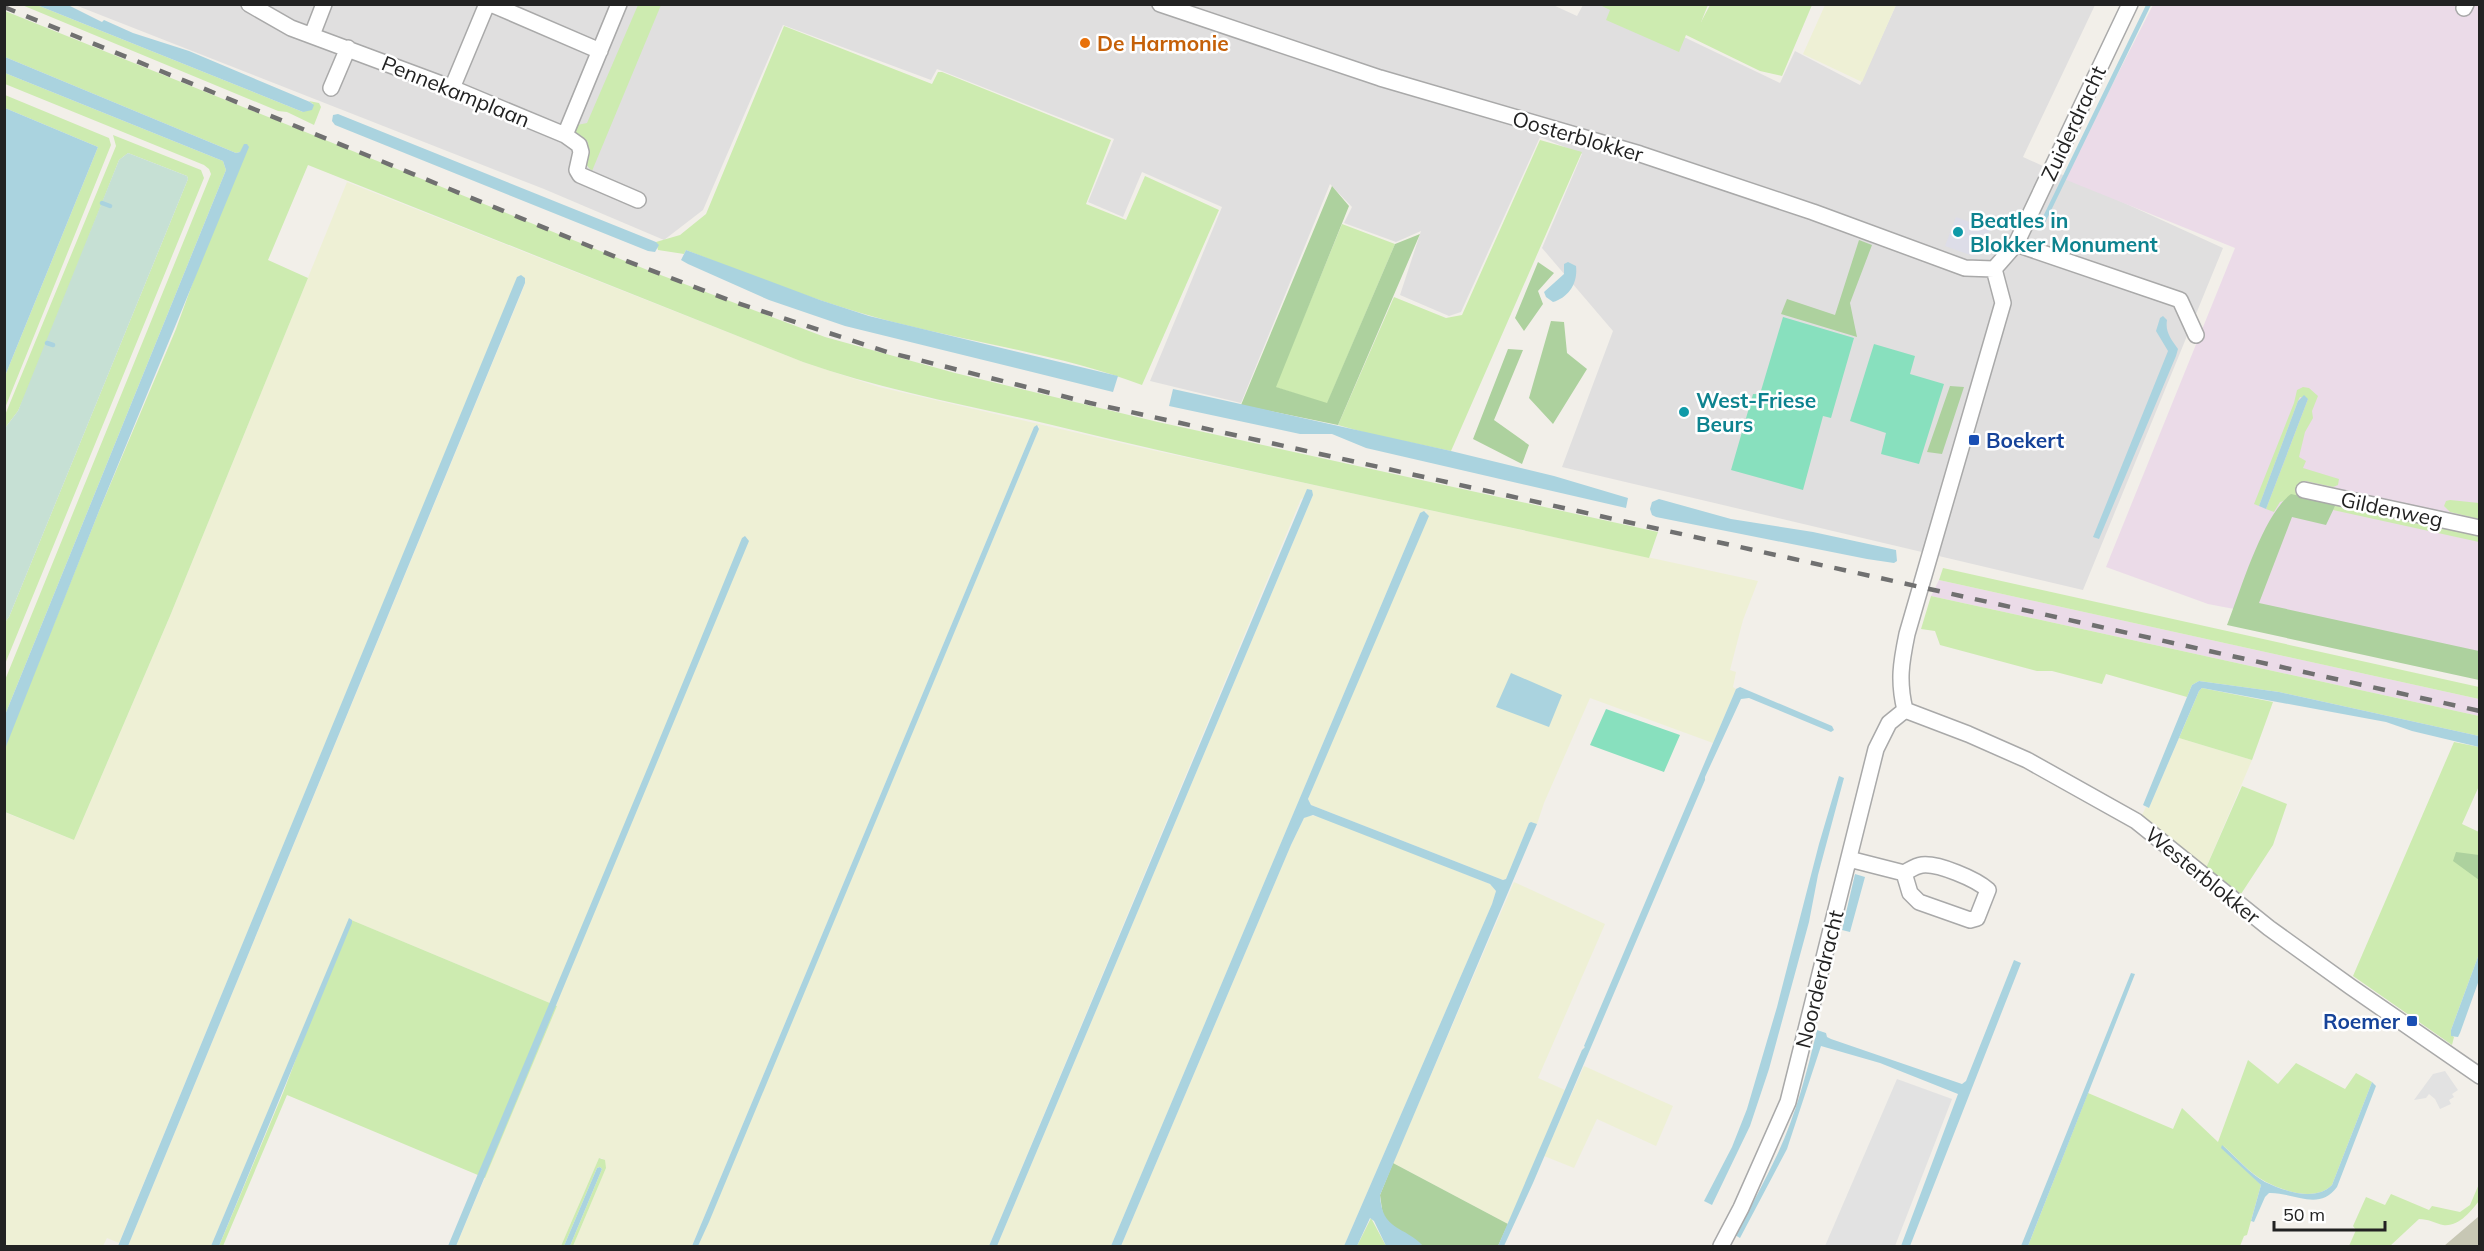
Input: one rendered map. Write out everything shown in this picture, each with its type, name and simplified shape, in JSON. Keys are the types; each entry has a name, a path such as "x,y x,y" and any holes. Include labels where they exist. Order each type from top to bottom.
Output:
{"street":[{"name":"Pennekamplaan","path":"249,4 291,28 452,88 565,135"},
{"path":"312,35 324,4"},
{"path":"452,88 489,4 600,51"},
{"path":"619,4 565,135 579,145 581,152 577,170 580,175 638,200"},
{"name":"Oosterblokker","path":"1160,4 1380,78 1640,154 1791,205 1965,268 1994,270"},
{"name":"Zuiderdracht","path":"1994,270 2016,244 2130,4"},
{"path":"331,88 348,48"},
{"path":"2016,244 2180,300 2196,335"},
{"path":"1905,710 1900,689 1900,668 1907,634 2003,303 1994,270"},
{"name":"Gildenweg","path":"2304,490 2480,528"},
{"name":"Noorderdracht","path":"1720,1246 1741,1208 1788,1102 1882,735 1889,723 1905,710"},
{"name":"Westerblokker","path":"1905,710 2027,760 2136,822 2278,934 2480,1076"},
{"path":"1849,859 1904,873 1918,866 1930,865 1979,881 1988,890 1977,918 1970,920 1919,902 1910,893 1904,873"}],"shaded area":[{"path":"1551,4 1577,16 1583,5 1600,4 1686,38 1780,83 1795,51 1860,85 1896,5 2095,5 2023,157 2223,248 2083,590 1562,467 1613,331 1542,248 1582,154 1540,137 1461,312 1449,316 1400,295 1421,231 1396,242 1344,223 1352,207 1330,184 1241,403 1150,381 1222,207 1142,172 1123,217 1088,202 1114,139 937,69 931,80 783,25 703,210 664,240 544,189 75,5"},
{"path":"1825,5 1896,5 1862,82 1803,54"},
{"path":"2153,5 2479,5 2479,656 2208,604 2106,567 2235,248 2064,179"},
{"path":"128,153 187,176 188,179 5,622 5,428 18,411 119,160"},
{"path":"347,182 803,362 879,387 1147,449 1758,581 1743,620 1730,670 1736,672 1733,687 1736,689 1713,743 1590,698 1537,824 1529,823 1506,879 1503,880 1311,805 1308,799 1427,511 1420,513 1111,1246 997,1246 1313,495 1301,499 989,1246 698,1246 1039,429 1039,426 1034,427 692,1246 573,1246 606,1168 602,1158 599,1158 561,1246 456,1246 557,1006 349,919 211,1246 128,1246 525,284 525,278 518,276 119,1243 107,1238 103,1246 5,1246 4,812 74,840 170,616"},
{"path":"1956,217 1991,230 1973,256 1945,246"},
{"path":"1939,580 2479,699 2479,716 1931,596"},
{"path":"2179,738 2252,760 2206,868 2141,817 2146,807 2149,808"},
{"path":"1309,815 1324,818 1490,884 1496,891 1344,1246 1121,1246 1291,845 1304,818"},
{"path":"1514,882 1605,924 1538,1078 1565,1090 1508,1224 1393,1163"},
{"path":"1584,1066 1673,1106 1656,1146 1597,1119 1574,1168 1544,1156"},
{"path":"2445,1071 2458,1090 2449,1100 2451,1104 2440,1109 2435,1099 2429,1094 2426,1098 2414,1100 2433,1074"},
{"path":"1897,1079 1952,1099 1895,1246 1825,1246"},
{"path":"2478,1217 2479,1246 2444,1246"}],"green space":[{"path":"22,5 37,5 303,112 313,104 309,101 319,103 321,107 314,125"},
{"path":"638,5 661,5 592,171 584,157 588,142 571,133 577,125 587,123"},
{"path":"1600,5 1708,5 1701,22 1710,5 1812,5 1782,76 1760,71 1686,35 1679,52 1606,20 1610,10"},
{"path":"5,11 650,271 825,337 955,373 1158,422 1658,532 1649,558 1198,459 864,381 803,362 308,165 268,260 308,278 170,616 74,840 5,812 4,749 99,511 176,329 240,152 236,153 5,57"},
{"path":"784,26 932,84 938,72 942,72 1111,140 1086,204 1126,220 1145,176 1219,210 1142,385 1050,357 924,330 867,315 789,289 686,250 684,254 658,250 656,242 680,235 706,214"},
{"path":"5,73 223,161 226,170 5,715 5,680 211,174 204,165 5,84"},
{"path":"5,95 109,138 111,145 5,408 5,376 98,147 5,108"},
{"path":"113,135 201,170 204,178 5,664 5,622 188,179 187,176 128,153 119,160 33,378 18,411 5,428 5,415 116,146"},
{"path":"1540,140 1582,152 1451,451 1338,425 1394,297 1446,318 1462,315"},
{"path":"1332,186 1349,206 1276,387 1327,403 1395,244 1420,234 1338,425 1241,405"},
{"path":"1342,224 1395,244 1327,404 1275,387"},
{"path":"1859,240 1872,245 1850,303 1857,337 1781,314 1787,299 1835,315"},
{"path":"1538,262 1554,273 1538,291 1543,304 1524,331 1515,318"},
{"path":"1783,317 1854,338 1831,418 1823,416 1803,490 1731,470 1753,394 1760,394"},
{"path":"1551,321 1564,322 1567,353 1587,369 1553,424 1529,398"},
{"path":"1874,344 1915,356 1910,374 1944,384 1919,464 1881,454 1886,433 1850,421"},
{"path":"1508,349 1523,350 1494,420 1529,445 1522,464 1473,439"},
{"path":"1950,386 1964,387 1942,454 1927,452"},
{"path":"2303,387 2309,388 2318,396 2299,457 2306,461 2303,468 2339,479 2338,485 2333,487 2305,481 2302,496 2280,502 2274,512 2266,509 2308,399 2300,397 2259,506 2254,504 2297,390"},
{"path":"2291,494 2336,504 2326,525 2292,517 2259,603 2479,651 2479,680 2227,625 2262,536 2280,505"},
{"path":"2446,501 2479,503 2479,519 2450,512 2444,506"},
{"path":"2336,504 2479,536 2479,542 2333,510"},
{"path":"1943,568 2479,687 2479,699 1939,580"},
{"path":"1931,596 2479,716 2479,736 2279,692 2199,681 2192,685 2187,697 2106,674 2102,684 2052,671 2037,671 1940,645 1935,631 1921,629"},
{"path":"2202,688 2273,702 2252,760 2179,738"},
{"path":"1606,709 1680,735 1664,772 1590,745"},
{"path":"2454,742 2479,747 2479,786 2462,824 2479,832 2479,954 2451,1030 2451,1035 2454,1037 2452,1045 2353,976"},
{"path":"2242,786 2287,804 2273,845 2241,894 2206,868"},
{"path":"2456,852 2479,855 2479,880 2453,861"},
{"path":"349,919 557,1006 485,1178 287,1095 223,1246 219,1246 283,1093"},
{"path":"2248,1060 2278,1084 2296,1063 2345,1089 2356,1073 2372,1082 2332,1185 2317,1193 2308,1194 2282,1189 2254,1175 2223,1145 2261,1185 2247,1235 2244,1236 2240,1246 2028,1246 2088,1093 2173,1129 2182,1108 2218,1142"},
{"path":"599,1158 605,1160 606,1168 573,1246 570,1246 602,1169 600,1167 597,1168 564,1246 561,1246"},
{"path":"1393,1163 1508,1224 1498,1246 1423,1246 1389,1224 1383,1216 1380,1195"},
{"path":"2479,1184 2479,1201 2464,1218 2454,1224 2443,1225 2419,1219 2390,1246 2349,1246 2356,1230 2353,1226 2366,1197 2385,1205 2391,1194 2429,1210 2432,1206 2460,1212 2470,1205"},
{"path":"1371,1218 1386,1246 1357,1246"}],"water":[{"path":"37,5 68,5 102,22 104,20 133,33 189,51 314,105 312,110 303,112"},
{"path":"5,57 236,153 240,152 244,144 249,147 99,511 5,749 5,715 226,170 223,161 5,73"},
{"path":"5,108 98,147 5,376"},
{"path":"338,114 659,245 655,252 648,251 335,125 332,121 333,115"},
{"path":"686,250 869,316 1118,376 1113,392 845,326 769,300 688,264 681,260"},
{"path":"1568,262 1576,266 1574,284 1564,297 1553,302 1546,297 1544,292 1564,274 1564,264"},
{"path":"521,275 525,278 525,283 128,1246 118,1246 517,277"},
{"path":"2163,316 2167,320 2169,335 2178,349 2176,356 2099,539 2093,537 2168,351 2156,331 2160,318"},
{"path":"1173,389 1554,476 1628,498 1626,508 1366,448 1332,434 1300,434 1169,406"},
{"path":"2304,395 2308,399 2266,509 2259,506 2298,401"},
{"path":"1037,425 1039,429 709,1222 698,1246 692,1246 1034,427"},
{"path":"1307,489 1312,490 1313,495 997,1246 989,1246"},
{"path":"1659,499 1731,519 1813,532 1896,550 1897,561 1894,563 1867,559 1656,517 1652,515 1650,509 1652,502"},
{"path":"1424,511 1429,516 1308,799 1311,805 1503,880 1506,879 1529,823 1537,824 1380,1195 1385,1216 1389,1222 1423,1246 1386,1246 1374,1221 1370,1218 1357,1246 1344,1246 1496,891 1490,884 1313,815 1304,818 1291,845 1121,1246 1111,1246 1420,513"},
{"path":"745,536 749,541 456,1246 448,1246 742,538"},
{"path":"1511,673 1562,695 1549,727 1496,707"},
{"path":"2199,681 2279,692 2479,736 2479,747 2412,731 2386,722 2202,688 2149,808 2143,805 2192,685"},
{"path":"1740,687 1832,726 1834,730 1831,732 1749,698 1741,699 1705,777 1533,1183 1504,1246 1498,1246 1585,1047 1736,689"},
{"path":"1839,776 1844,778 1818,875 1809,922 1769,1069 1750,1126 1712,1205 1704,1201 1732,1147 1747,1109"},
{"path":"1855,874 1865,877 1850,932 1842,930"},
{"path":"349,918 352,923 219,1246 211,1246"},
{"path":"2479,954 2479,980 2458,1037 2451,1036 2451,1030"},
{"path":"2014,960 2021,963 1910,1246 1901,1246 1958,1094 1880,1063 1821,1046 1787,1149 1740,1238 1735,1235 1768,1174 1790,1123 1817,1030 1826,1033 1831,1039 1962,1084 1966,1081"},
{"path":"2131,973 2135,974 2028,1246 2021,1246"},
{"path":"2372,1082 2376,1086 2337,1187 2330,1194 2314,1200 2269,1193 2254,1222 2251,1221 2261,1185 2221,1148 2222,1145 2254,1175 2265,1182 2299,1193 2317,1193 2325,1190 2332,1185"},
{"path":"597,1168 602,1169 570,1246 564,1246"}],"waterway":[{"path":"2040,228 2149,4"},
{"path":"102,203 110,206"},
{"path":"47,343 53,345"}],"railway":[{"path":"4,7 616,257 734,302 887,352 1090,403 2480,711"}],"place":[{"name":"De Harmonie","path":"1085,43"},
{"name":"Beatles in Blokker Monument","path":"1958,232"},
{"name":"West-Friese Beurs","path":"1684,412"},
{"name":"Boekert","path":"1974,440"},
{"name":"Roemer","path":"2412,1021"}]}
